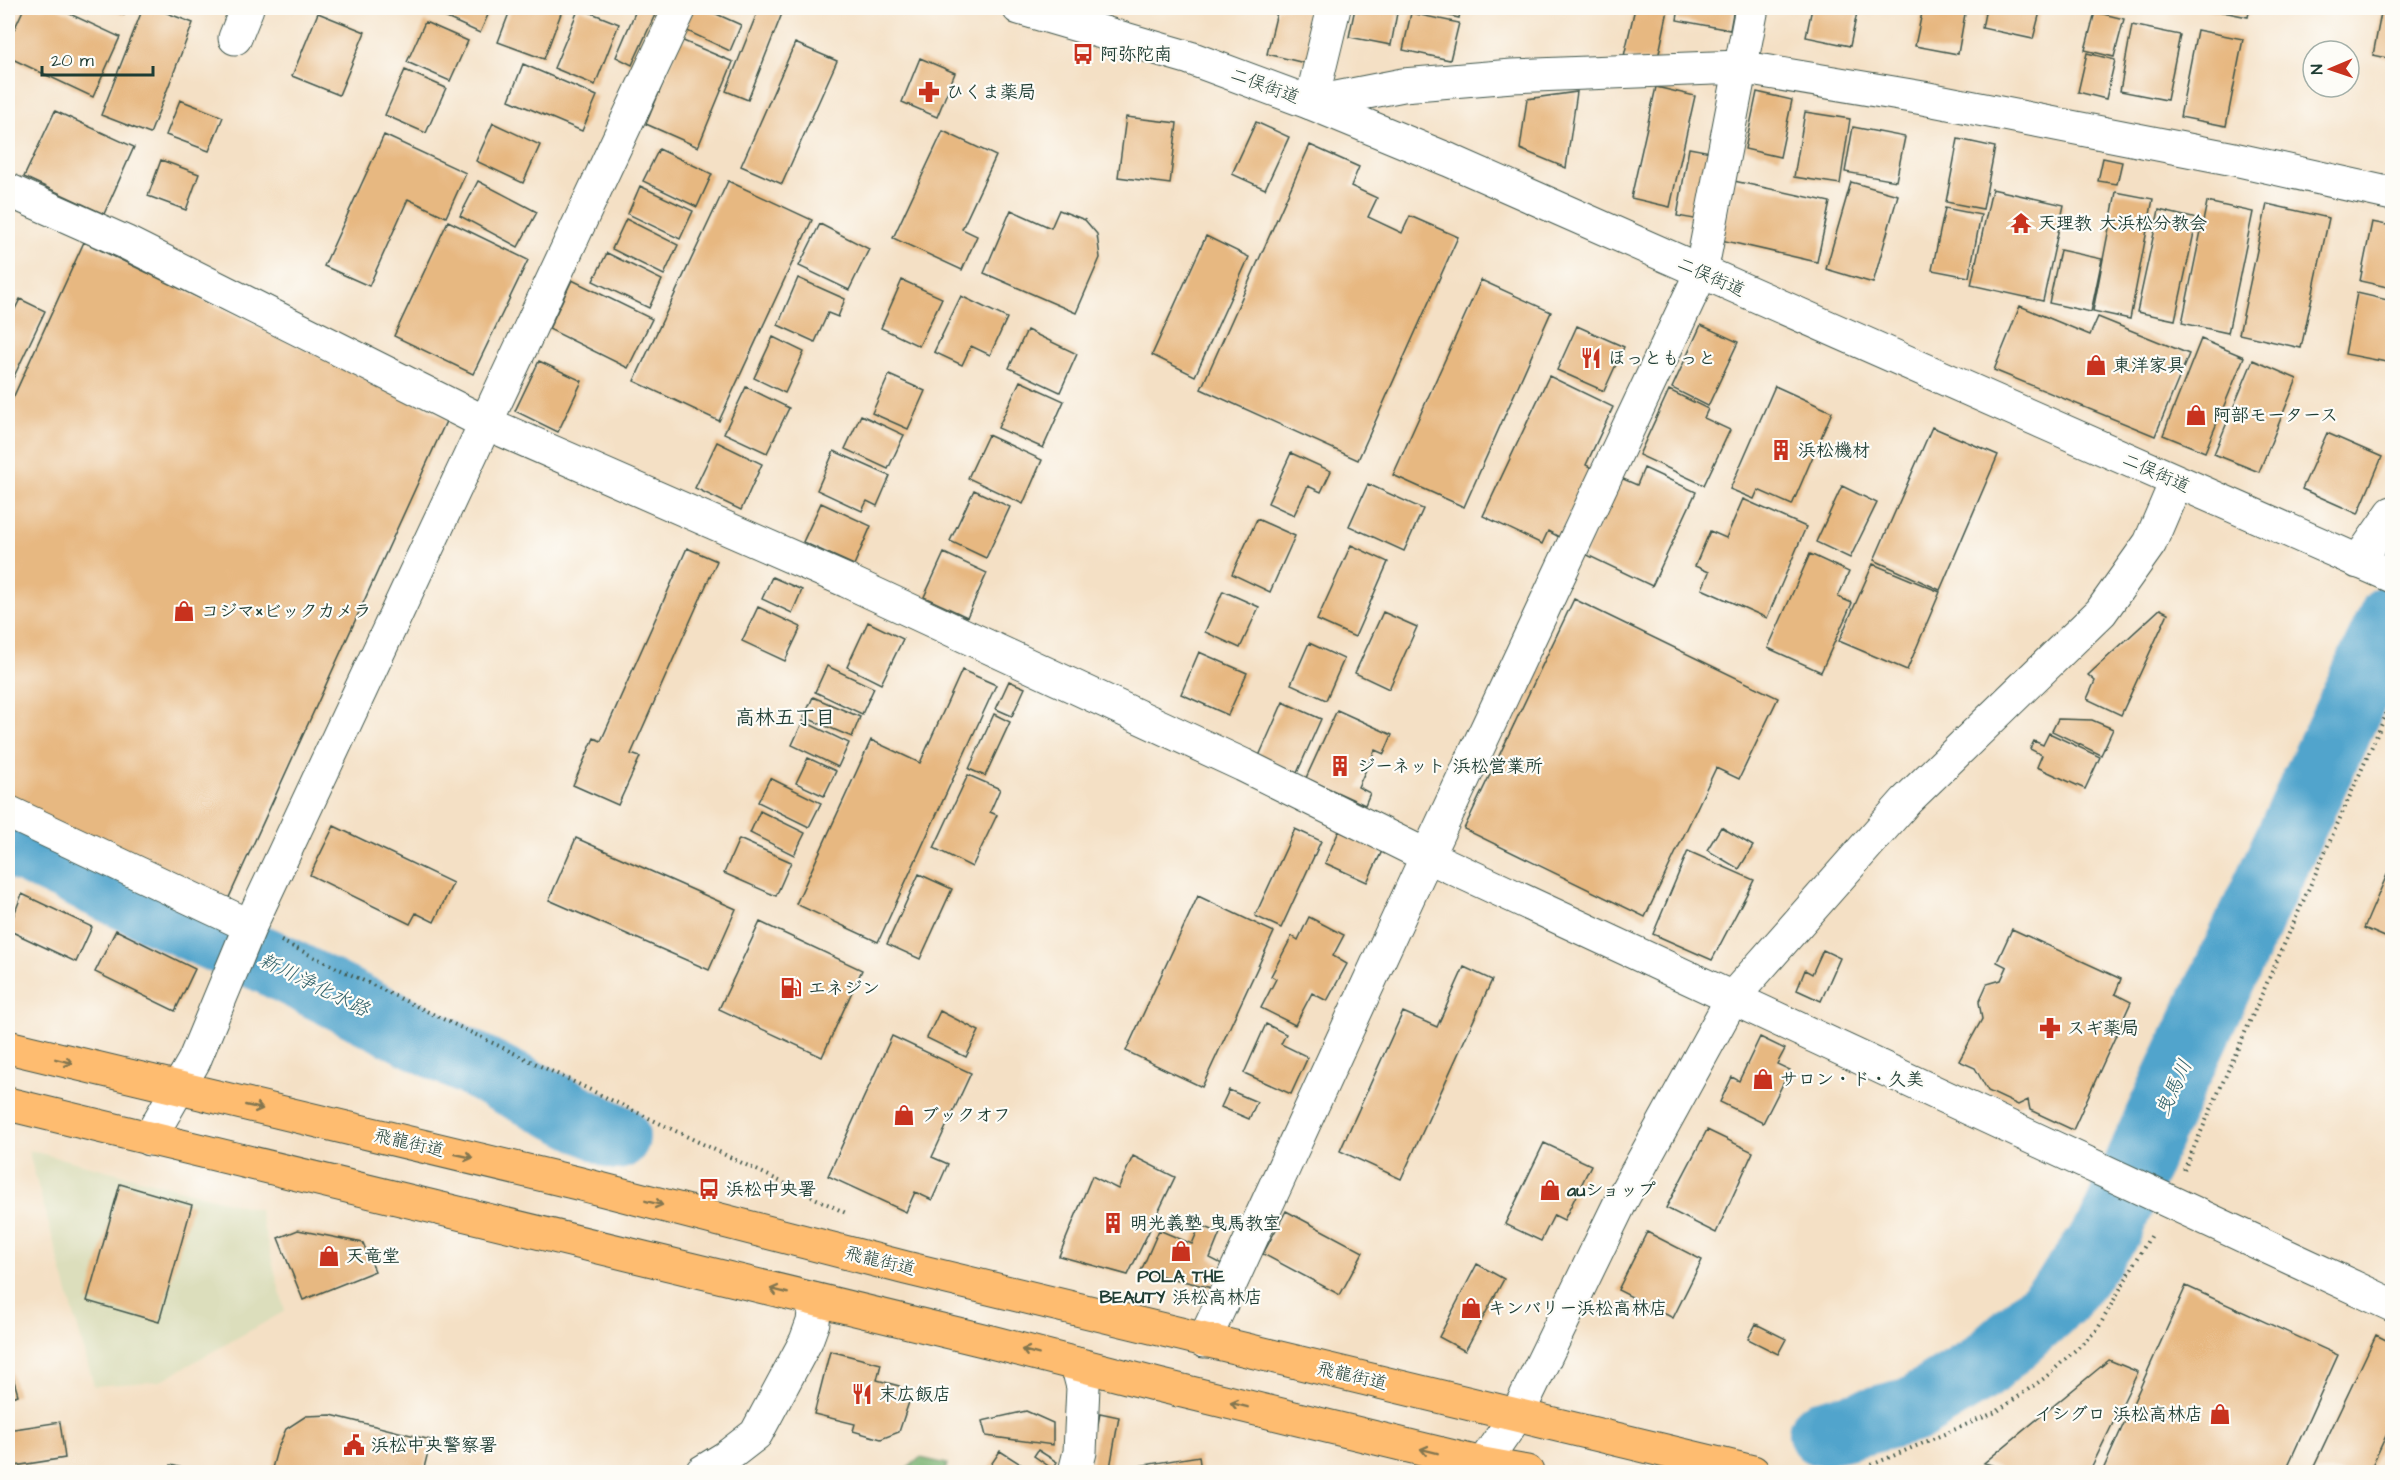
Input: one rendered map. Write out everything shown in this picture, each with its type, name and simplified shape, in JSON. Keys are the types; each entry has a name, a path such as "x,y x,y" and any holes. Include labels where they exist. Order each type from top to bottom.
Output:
{"highway":[{"name":"飛龍街道","path":"8,1047 577,1183 906,1268 1753,1473"},
{"path":"8,1104 1077,1364 1482,1468 1527,1473"}],"street":[{"path":"235,38 247,8"},
{"path":"149,1139 194,1061 250,927 680,8"},
{"name":"二俣街道","path":"1024,8 1190,58 1311,103 1449,160 2390,575"},
{"path":"1334,8 1311,103 1403,85 1512,76 1740,68 1923,98 2234,159 2392,194"},
{"path":"1204,1341 1427,856 1701,273 1752,8"},
{"path":"8,190 125,242 486,423 847,581 1243,765 1427,856 2392,1305"},
{"path":"1482,1468 1517,1415 1621,1201 1733,997 1906,801 2101,612 2150,543 2176,482"},
{"path":"2358,562 2392,513"},
{"path":"8,812 250,927"},
{"path":"702,1473 756,1434 806,1341 813,1323 815,1300"},
{"path":"1075,1473 1080,1452 1083,1388 1077,1364"}],"path":[{"path":"1855,1473 1996,1412 2046,1377 2097,1330 2169,1201 2392,701"},
{"path":"250,927 855,1217"}],"shaded area":[{"path":"28,1150 259,1210 285,1311 160,1381 94,1386"}],"green space":[{"path":"920,1458 947,1464 945,1472 903,1472"}],"building":[{"path":"24,8 57,8 120,37 93,97 8,57 8,43"},
{"path":"107,8 127,8 124,15"},
{"path":"143,8 154,8 193,23 150,134 101,115"},
{"path":"440,8 491,8 480,33 438,14"},
{"path":"511,8 563,8 544,59 498,42"},
{"path":"579,8 619,24 595,85 554,68"},
{"path":"637,8 658,8 632,65 616,57"},
{"path":"694,8 703,8 741,25 730,51 683,29"},
{"path":"759,8 774,8 783,11 748,100 726,91"},
{"path":"1278,8 1290,8 1321,15 1309,64 1267,54"},
{"path":"1355,8 1398,8 1391,45 1349,37"},
{"path":"1415,8 1461,8 1459,18"},
{"path":"1635,8 1668,10 1657,63 1624,56"},
{"path":"1679,8 1734,8 1730,30 1677,20"},
{"path":"1812,8 1858,8 1850,46 1806,37"},
{"path":"1900,8 1917,8 1916,12"},
{"path":"1923,8 1966,8 1958,54 1915,46"},
{"path":"1986,8 2041,8 2033,39 1982,28"},
{"path":"2208,8 2250,8 2248,17"},
{"path":"2382,8 2392,8 2392,59 2373,55"},
{"path":"2095,12 2124,19 2114,57 2085,50"},
{"path":"318,13 365,32 339,95 292,76"},
{"path":"1411,13 1459,23 1450,60 1403,50"},
{"path":"425,22 468,41 450,81 407,62"},
{"path":"2132,25 2180,35 2167,100 2120,91"},
{"path":"2197,30 2243,39 2226,126 2180,117"},
{"path":"681,40 733,62 698,147 646,124"},
{"path":"795,43 837,61 782,184 741,166"},
{"path":"2087,53 2115,60 2106,99 2078,92"},
{"path":"920,58 955,73 937,117 902,102"},
{"path":"523,64 597,96 582,131 509,100"},
{"path":"405,70 446,88 426,133 385,115"},
{"path":"1656,87 1695,96 1670,207 1631,198"},
{"path":"1577,92 1566,168 1520,149 1527,99"},
{"path":"1757,92 1792,100 1780,157 1745,149"},
{"path":"180,100 223,117 209,151 166,135"},
{"path":"55,111 134,147 104,214 24,177"},
{"path":"1805,112 1850,119 1840,184 1794,177"},
{"path":"1126,117 1177,123 1170,184 1118,177"},
{"path":"1256,122 1289,137 1265,189 1232,174"},
{"path":"493,123 540,145 523,183 476,161"},
{"path":"1853,127 1905,137 1896,181 1845,172"},
{"path":"943,131 996,156 962,229 977,236 962,270 893,238"},
{"path":"384,135 466,173 446,217 408,199 369,286 324,266"},
{"path":"1958,139 1995,147 1983,209 1946,202"},
{"path":"1310,145 1359,167 1351,186 1377,198 1368,217 1402,233 1410,216 1458,237 1358,460 1201,389"},
{"path":"1689,148 1711,152 1700,220 1677,216"},
{"path":"659,149 712,174 697,207 643,181"},
{"path":"2103,158 2122,162 2117,184 2098,181"},
{"path":"161,160 199,174 186,210 148,196"},
{"path":"478,181 537,212 518,247 460,216"},
{"path":"728,181 812,220 719,421 634,381"},
{"path":"1734,181 1830,202 1817,262 1721,240"},
{"path":"1851,182 1898,195 1873,283 1826,269"},
{"path":"640,186 693,211 680,239 628,214"},
{"path":"1992,189 2064,205 2043,301 1971,285"},
{"path":"2116,192 2153,199 2130,319 2093,311"},
{"path":"2207,202 2253,212 2228,333 2182,323"},
{"path":"2267,204 2329,218 2301,348 2239,334"},
{"path":"1945,208 1981,215 1969,277 1932,270"},
{"path":"1011,210 1051,228 1059,210 1085,220 1097,234 1100,258 1076,313 984,273"},
{"path":"2159,210 2197,219 2175,320 2137,312"},
{"path":"626,219 678,245 664,275 612,249"},
{"path":"448,221 528,260 473,374 394,336"},
{"path":"2372,222 2392,226 2392,288 2360,281"},
{"path":"820,224 869,249 849,290 799,266"},
{"path":"1206,236 1249,257 1195,376 1152,355"},
{"name":"コジマ×ビックカメラ","path":"84,242 447,419 226,904 8,803 8,409"},
{"path":"2060,250 2102,259 2091,312 2049,303"},
{"path":"607,253 662,280 649,308 593,281"},
{"path":"798,278 845,299 838,317 828,313 815,342 778,325"},
{"path":"572,280 652,319 628,368 549,329"},
{"path":"902,280 942,298 919,346 881,328"},
{"path":"1481,280 1551,312 1464,507 1393,475"},
{"path":"2357,293 2392,301 2392,363 2345,354"},
{"path":"961,296 1007,318 990,355 971,346 962,365 934,352"},
{"path":"20,299 45,311 8,389 8,316 11,317"},
{"path":"2020,306 2090,335 2098,317 2189,354 2155,436 1994,370"},
{"path":"1701,325 1738,342 1708,406 1672,388"},
{"name":"ほっともっと","path":"1577,326 1624,347 1604,391 1557,370"},
{"path":"1027,330 1077,354 1060,392 1009,368"},
{"path":"773,337 804,352 785,393 754,378"},
{"path":"2201,339 2244,357 2205,452 2163,435"},
{"path":"2253,360 2297,379 2259,472 2214,454"},
{"path":"539,361 582,381 558,432 515,411"},
{"path":"889,375 925,391 908,429 872,413"},
{"path":"1549,376 1613,407 1586,465 1592,468 1559,537 1548,531 1542,544 1483,516"},
{"path":"1020,381 1064,401 1043,448 998,428"},
{"name":"浜松機材","path":"1775,386 1832,412 1792,505 1758,490 1754,499 1730,489"},
{"path":"746,387 789,408 767,453 724,433"},
{"path":"1669,390 1708,409 1704,418 1730,430 1704,485 1639,455"},
{"path":"861,415 904,435 888,469 845,449"},
{"path":"1932,427 1998,455 1940,590 1874,560"},
{"path":"2327,433 2382,457 2358,514 2302,489"},
{"path":"988,435 1042,460 1023,504 968,478"},
{"path":"717,442 762,464 741,510 695,488"},
{"path":"834,451 890,476 877,506 867,501 862,511 817,490"},
{"path":"1291,453 1331,471 1321,492 1308,486 1294,515 1268,503"},
{"path":"1644,468 1696,492 1652,586 1585,554 1621,478 1637,485"},
{"path":"1368,484 1423,509 1404,551 1349,526"},
{"path":"1842,486 1877,503 1850,558 1816,542"},
{"path":"974,490 1010,507 986,558 950,541"},
{"path":"1743,499 1806,527 1767,618 1702,589 1709,572 1695,566 1710,531 1726,538"},
{"path":"821,503 871,526 854,565 803,542"},
{"path":"1257,519 1295,536 1270,592 1232,574"},
{"path":"1351,545 1388,562 1355,637 1317,620"},
{"path":"687,548 717,561 631,754 640,757 618,805 573,785 594,738 601,741"},
{"path":"944,553 987,573 967,617 924,597"},
{"path":"1810,554 1849,572 1838,597 1852,603 1821,672 1768,648"},
{"path":"1873,564 1940,592 1907,670 1839,641"},
{"path":"772,577 802,590 792,613 762,599"},
{"path":"1223,591 1259,607 1240,648 1205,632"},
{"path":"1574,599 1778,698 1739,779 1716,768 1645,917 1464,829"},
{"path":"758,607 801,627 785,661 742,641"},
{"path":"2160,609 2168,613 2121,715 2087,699 2095,681 2088,675"},
{"path":"1383,612 1417,627 1389,689 1355,673"},
{"path":"868,622 903,639 881,684 847,667"},
{"path":"1309,643 1344,659 1326,700 1291,684"},
{"path":"1199,652 1247,673 1228,715 1181,694"},
{"path":"827,666 874,688 862,714 815,692"},
{"path":"962,670 996,685 878,942 796,904 871,740 920,763"},
{"path":"1009,681 1025,688 1012,716 996,709"},
{"path":"813,697 860,717 852,737 804,717"},
{"path":"1283,702 1321,719 1297,773 1259,756"},
{"name":"ジーネット 浜松営業所","path":"1337,710 1392,735 1384,754 1375,750 1358,787 1370,793 1365,805 1306,778"},
{"path":"994,714 1010,722 985,776 969,769"},
{"path":"2058,719 2092,720 2113,729 2101,755 2052,731"},
{"path":"803,721 849,743 838,767 792,745"},
{"path":"2049,733 2100,757 2085,789 2037,767 2042,755 2030,749 2034,741 2043,745"},
{"path":"808,758 836,771 824,796 796,783"},
{"path":"968,775 1000,789 990,812 997,815 972,867 934,848"},
{"path":"770,778 821,803 809,827 758,802"},
{"path":"760,811 805,833 794,855 750,833"},
{"path":"334,826 453,883 434,922 416,913 410,924 310,875"},
{"path":"1721,827 1753,846 1739,869 1707,850"},
{"path":"1295,829 1321,841 1281,928 1255,916"},
{"path":"1339,831 1382,851 1367,882 1325,863"},
{"path":"576,838 736,909 709,970 549,900"},
{"path":"739,839 791,862 776,896 724,873"},
{"path":"1688,851 1754,880 1712,960 1653,934"},
{"path":"2392,863 2392,940 2364,928"},
{"path":"919,874 952,889 920,959 887,944"},
{"path":"22,894 92,927 76,962 8,930"},
{"path":"1198,896 1274,932 1202,1087 1126,1051"},
{"path":"1309,917 1344,935 1333,956 1347,964 1327,1001 1312,993 1295,1025 1261,1008 1276,979 1271,976 1292,936 1298,940"},
{"path":"760,922 862,970 822,1057 719,1009"},
{"path":"2012,929 2121,979 2115,994 2131,1002 2073,1130 2030,1110 2028,1100 2018,1105 1988,1091 1975,1068 1959,1061 1982,1019 1979,1002 1987,984 2001,980 2007,967 1997,962"},
{"path":"116,930 195,969 175,1011 95,972"},
{"path":"1823,950 1840,958 1821,1001 1797,990 1805,970 1812,974"},
{"path":"1464,967 1492,980 1401,1179 1340,1151 1403,1012 1437,1027"},
{"path":"940,1011 979,1031 966,1057 927,1038"},
{"path":"1266,1024 1286,1034 1281,1044 1308,1057 1291,1094 1244,1073"},
{"name":"ブックオフ","path":"892,1036 971,1073 932,1157 948,1164 932,1200 915,1192 906,1212 828,1176"},
{"name":"サロン・ド・久美","path":"1760,1037 1785,1049 1777,1064 1790,1070 1763,1123 1720,1102 1732,1077 1739,1081"},
{"path":"1229,1090 1257,1102 1249,1119 1221,1107"},
{"path":"1707,1130 1753,1152 1716,1233 1666,1208"},
{"name":"auショップ","path":"1544,1143 1591,1165 1564,1220 1554,1215 1541,1241 1505,1224"},
{"name":"明光義塾 曳馬教室","path":"1133,1156 1175,1177 1128,1275 1059,1256 1092,1176 1118,1189"},
{"path":"120,1184 192,1205 159,1322 87,1301"},
{"path":"1286,1211 1363,1252 1340,1295 1263,1254"},
{"name":"POLA THE BEAUTY 浜松高林店","path":"1200,1225 1220,1233 1210,1258 1222,1264 1212,1288 1141,1271 1159,1230 1192,1244"},
{"path":"298,1230 363,1243 375,1271 303,1300 278,1238"},
{"path":"1647,1232 1702,1260 1673,1318 1618,1290"},
{"name":"キンバリー浜松高林店","path":"1477,1264 1504,1279 1465,1351 1439,1337"},
{"name":"イシグロ 浜松高林店","path":"2186,1286 2338,1355 2285,1472 2102,1472"},
{"path":"1756,1324 1786,1339 1778,1354 1748,1339"},
{"path":"2376,1335 2392,1343 2392,1423 2369,1472 2311,1472"},
{"name":"末広飯店","path":"830,1351 881,1364 877,1380 899,1386 909,1402 899,1432 881,1439 853,1431 855,1424 814,1414"},
{"path":"8,1360 18,1395 8,1398"},
{"path":"2109,1360 2138,1372 2089,1472 2018,1472 1984,1463"},
{"path":"1026,1411 1053,1423 1053,1445 986,1436 982,1421"},
{"path":"1100,1413 1119,1417 1110,1468 1091,1465"},
{"name":"浜松中央警察署","path":"331,1415 431,1440 423,1472 271,1472 286,1429 306,1416"},
{"path":"60,1422 65,1458 8,1467 8,1430"},
{"path":"1038,1450 1057,1462 1053,1469 1034,1456"},
{"path":"1000,1451 1033,1472 986,1472"},
{"path":"1199,1456 1201,1472 1126,1472 1125,1468"},
{"path":"171,1465 198,1472 169,1472"}],"waterway":[{"name":"曳馬川","path":"1821,1433 1912,1410 1981,1368 2060,1297 2109,1230 2156,1121 2392,616"},
{"name":"新川浄化水路","path":"8,842 208,936 265,960 617,1137"}],"place":[{"name":"阿弥陀南","path":"1083,54"},
{"name":"ひくま薬局","path":"929,92"},
{"name":"天理教 大浜松分教会","path":"2021,223"},
{"name":"ほっともっと","path":"1591,358"},
{"name":"東洋家具","path":"2096,365"},
{"name":"阿部モータース","path":"2196,415"},
{"name":"浜松機材","path":"1781,450"},
{"name":"コジマ×ビックカメラ","path":"184,611"},
{"name":"ジーネット 浜松営業所","path":"1340,766"},
{"name":"エネジン","path":"791,988"},
{"name":"スギ薬局","path":"2050,1028"},
{"name":"サロン・ド・久美","path":"1763,1079"},
{"name":"ブックオフ","path":"904,1115"},
{"name":"浜松中央署","path":"709,1189"},
{"name":"auショップ","path":"1550,1190"},
{"name":"明光義塾 曳馬教室","path":"1113,1223"},
{"name":"POLA THE BEAUTY 浜松高林店","path":"1181,1251"},
{"name":"天竜堂","path":"329,1256"},
{"name":"キンバリー浜松高林店","path":"1471,1308"},
{"name":"末広飯店","path":"862,1394"},
{"name":"イシグロ 浜松高林店","path":"2220,1414"},
{"name":"浜松中央警察署","path":"354,1445"}],"district":[{"name":"高林五丁目","path":"785,718"}]}
